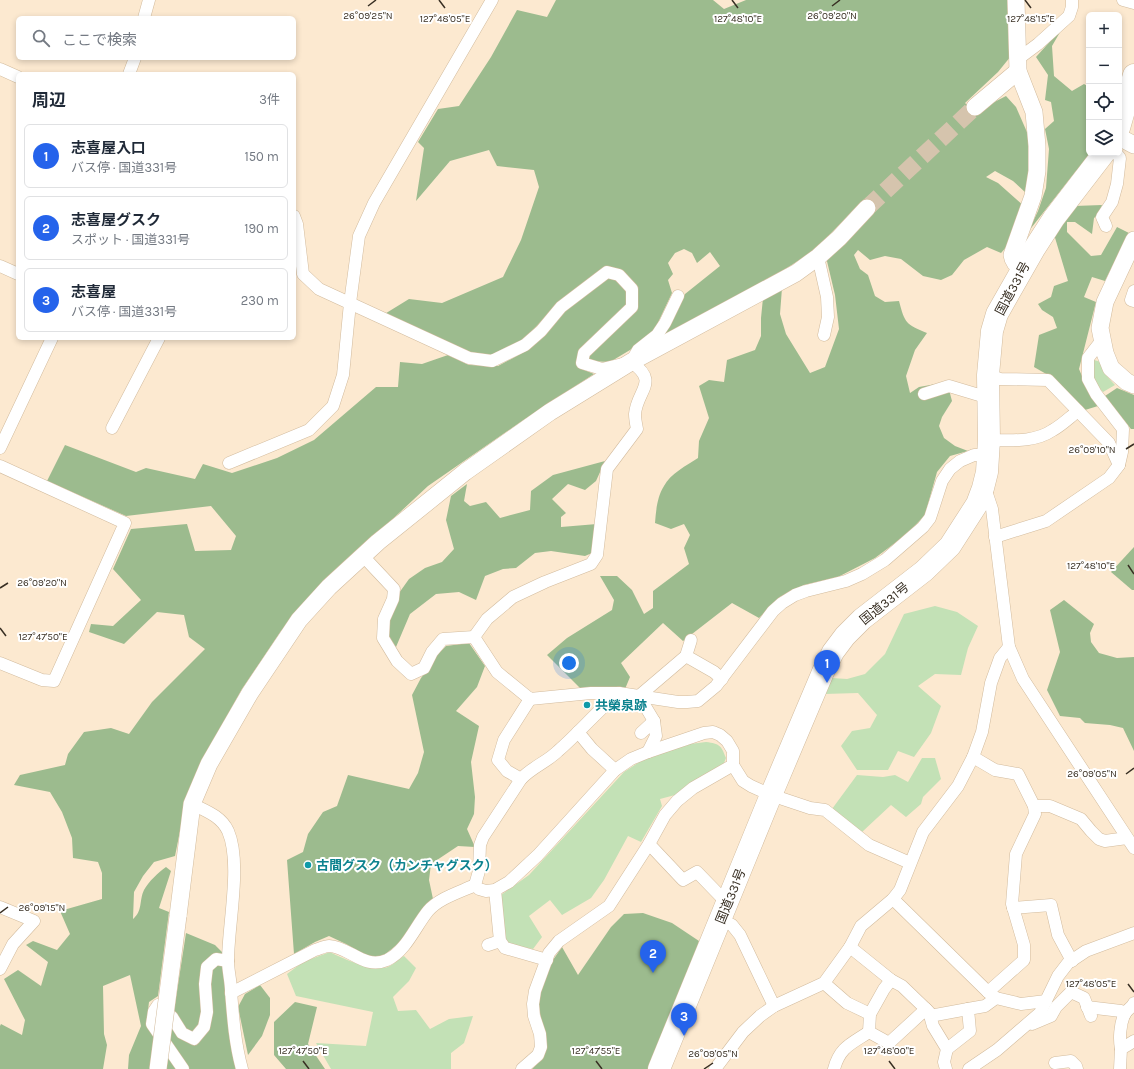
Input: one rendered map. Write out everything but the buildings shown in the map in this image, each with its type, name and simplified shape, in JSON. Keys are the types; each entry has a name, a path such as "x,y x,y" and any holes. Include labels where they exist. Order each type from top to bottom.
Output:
{"highway":[{"path":"1121,120 1134,75"},
{"name":"国道331号","path":"659,1069 771,795 823,672 838,644 844,636 862,619 924,571 950,546 970,516 983,488 987,472 989,448 988,375 992,331 997,314 1022,268 1054,218 1102,156"}],"street":[{"path":"145,16 149,0"},
{"path":"229,463 309,430 333,406 343,375 359,236 371,210 492,0"},
{"path":"1016,0 1018,65 1034,112 1037,146 1037,172 1032,196 1012,255 1013,260 1022,268"},
{"path":"974,107 1038,44 1069,16 1072,7 1072,0"},
{"path":"1123,0 1134,3"},
{"path":"131,72 134,60"},
{"path":"0,69 16,76"},
{"path":"1122,139 1134,146"},
{"path":"1106,226 1102,217 1112,202 1117,184 1120,158 1118,156"},
{"path":"158,1069 192,804 209,764 250,693 298,620 329,587 378,542 465,472 550,412 631,362 796,273 818,257 839,238 867,208"},
{"path":"296,224 303,274 319,289 469,358 492,361 525,345 541,331 561,307 607,272 619,275 632,289 632,308 584,353 582,363 602,369 631,362 639,367 645,376 645,388 637,403 635,414 637,429 607,469 597,555 591,564 545,582 513,597 487,619 474,637"},
{"path":"1134,240 1105,302 1100,328 1105,354 1111,368 1127,382 1134,385"},
{"path":"818,257 827,297 828,317 824,335"},
{"path":"0,266 16,273"},
{"path":"1134,291 1131,300 1134,301"},
{"path":"631,362 638,350 657,335 665,323 678,296"},
{"path":"0,448 51,340"},
{"path":"112,428 158,340"},
{"path":"995,537 1046,521 1108,478 1119,465 1122,452 1123,429 1096,394 1088,379 1088,358 1102,340"},
{"path":"988,375 1000,379 1048,380 1109,443 1119,465"},
{"path":"924,394 949,386 989,398"},
{"path":"474,637 497,672 530,699 590,693 619,693 678,702 698,701 716,686 773,611 782,603 795,595 806,591 846,581 862,574 885,560 923,527 930,518 942,481 950,469 960,461 989,448 1037,437 1052,431 1078,411"},
{"path":"0,466 125,523 54,681 42,680 0,663"},
{"path":"983,488 987,494 992,509 1009,647 1023,679 1132,843"},
{"path":"363,556 394,589 393,599 384,619 383,638 397,661 411,674 424,668 432,652 443,639 474,637"},
{"path":"639,696 686,656 692,640"},
{"path":"715,1069 751,1024 774,1006 824,983 850,947 861,926 893,899 900,890 923,832 958,786 973,758 982,732 991,683 1000,658 1009,647"},
{"path":"686,656 722,678"},
{"path":"475,885 479,870 480,845 483,837 522,779 528,772 558,752 619,693"},
{"path":"639,696 654,721 656,736 648,752"},
{"path":"522,779 508,771 498,760 504,740 530,699"},
{"path":"641,733 654,721"},
{"path":"578,732 592,749 615,770"},
{"path":"475,885 479,889 486,891 495,890 509,882 538,855 615,770 630,759 704,733 713,732 720,735 727,741 733,751 733,765 743,780 751,786 771,795 810,808 825,810 869,845 910,863"},
{"path":"868,1032 889,1044 928,1012 968,1009 985,1006 992,995 1024,960 1024,945 1012,904 1016,854 1035,814 1034,806 1018,774 995,770 973,758"},
{"path":"522,1069 538,1055 541,1046 540,1034 534,1016 533,1004 535,991 549,953 559,940 609,906 649,844 665,815 677,801 693,788 733,765"},
{"path":"192,804 212,813 227,830 231,842 234,868 228,961 232,1010 242,1069"},
{"path":"1034,806 1050,806 1081,819 1099,839 1105,841 1132,843"},
{"path":"649,844 683,880 697,872 740,935 774,1006"},
{"path":"231,992 314,950 329,946 366,961 377,962 386,960 399,952 428,911 436,903 475,885"},
{"path":"495,890 494,943 505,948 547,960"},
{"path":"893,899 992,995 1021,1004 1046,1001"},
{"path":"1013,908 1051,905 1058,935 1072,961"},
{"path":"0,907 34,921 13,944 0,969"},
{"path":"971,1069 997,1050 1040,1012 1058,976 1072,961 1086,950 1134,932"},
{"path":"850,947 891,980 902,986 928,1012 933,1026 947,1049"},
{"path":"183,1069 152,1024 154,1011 158,1005 172,1017 182,1033 194,1039 204,1027 207,1012 205,984 207,967 216,959 228,961"},
{"path":"834,1069 842,1051 868,1032 870,1014 884,989 891,980"},
{"path":"824,983 847,1003 870,1014"},
{"path":"1023,1027 1051,1016 1056,1007 1071,992 1084,998 1089,1012 1121,1011 1125,1014"},
{"path":"1120,1069 1121,1049 1119,1040 1125,1014 1132,1008 1134,1003"},
{"path":"946,1069 944,1062 947,1049 970,1031 968,1009"},
{"path":"1121,1049 1134,1041"},
{"path":"1055,1063 1071,1061 1077,1069"}],"green space":[{"path":"556,0 713,0 724,9 746,0 1009,0 1011,56 998,72 965,103 975,112 1006,96 1016,107 1030,139 1033,173 1026,193 1013,181 995,171 986,177 998,183 1024,206 1008,245 1001,253 987,247 964,260 952,275 941,280 923,276 901,259 885,256 870,260 858,250 854,255 860,269 868,275 875,296 885,302 899,301 907,322 927,333 915,350 906,376 910,393 919,387 947,382 952,401 942,417 939,426 944,438 955,446 968,451 950,456 937,472 925,515 907,534 875,558 838,577 804,585 780,597 759,618 732,603 683,641 663,623 621,663 630,677 625,689 581,689 547,655 567,638 612,610 614,600 600,576 617,576 632,590 644,614 653,608 653,591 689,564 684,548 690,535 684,524 671,529 655,523 658,499 667,482 679,470 698,458 699,441 709,418 699,386 709,380 724,382 727,360 755,350 761,336 763,298 782,288 780,314 786,334 810,373 825,367 839,329 835,295 826,257 874,210 863,200 815,250 754,289 661,337 679,308 685,294 720,266 710,252 697,263 692,253 684,249 675,253 668,263 673,274 668,280 672,293 654,331 630,350 610,362 588,361 589,355 635,311 636,288 608,266 557,305 521,342 492,357 470,355 383,315 409,299 442,303 503,277 521,240 539,187 534,170 497,166 489,150 450,161 416,201 424,148 418,142 438,109 459,106 491,57 517,10 547,17"},
{"path":"1063,27 1052,46 1054,76 1072,91 1084,84 1086,85 1086,156 1092,156 1076,171 1028,232 1038,211 1046,188 1049,149 1045,129 1054,121 1051,102 1045,100 1048,75 1036,57"},
{"path":"1102,205 1099,214 1094,218 1092,234 1075,222 1067,222 1067,232 1091,256 1101,255 1117,227 1129,233 1105,281 1092,277 1084,297 1096,302 1079,369 1089,393 1098,406 1085,410 1055,379 1034,367 1039,335 1057,328 1053,317 1042,310 1038,304 1051,297 1054,286 1068,281 1053,231 1074,206"},
{"path":"607,278 619,280 626,292 627,308 579,352 577,367 594,374 522,421 428,486 322,585 281,631 242,689 211,745 187,796 175,856 154,862 143,876 134,892 133,919 140,909 144,890 148,883 166,867 171,871 159,908 169,912 158,996 149,1002 147,1019 154,1039 150,1069 128,1069 129,1055 141,1026 130,975 103,986 104,1034 107,1045 103,1069 0,1069 1,1024 22,1035 25,1020 4,979 18,970 41,986 48,962 26,945 33,941 57,950 70,934 60,911 102,899 102,873 98,862 73,858 72,838 62,812 50,792 14,785 20,775 65,765 68,754 84,732 111,728 129,734 152,702 205,649 189,637 184,615 157,612 124,644 89,632 91,624 113,626 141,600 113,569 131,529 187,524 195,551 231,550 236,536 211,506 126,516 47,481 65,445 136,472 146,468 195,479 203,464 232,473 277,458 314,440 376,387 398,387 400,362 422,364 448,355 469,365 498,366 526,351 565,310"},
{"path":"1094,360 1101,362 1104,372 1115,385 1103,392 1097,384 1093,374"},
{"path":"1117,388 1134,395 1134,429 1131,429 1105,396"},
{"path":"605,461 596,481 585,490 568,484 552,499 566,513 561,517 561,527 597,524 592,553 585,556 551,551 535,553 516,568 503,569 485,576 476,600 459,592 436,594 410,614 396,647 388,637 388,620 399,593 409,579 425,568 442,562 454,549 446,520 451,496 467,484 464,501 470,506 486,502 500,518 530,510 531,491 553,475"},
{"path":"1134,547 1134,590 1132,590 1111,572"},
{"path":"1064,600 1094,624 1090,633 1091,642 1099,653 1117,658 1134,657 1134,751 1123,728 1110,725 1085,723 1080,718 1060,716 1047,690 1060,652 1050,610"},
{"path":"935,606 957,612 978,626 968,648 961,675 935,674 918,686 941,706 931,733 914,757 898,751 888,770 857,770 841,746 852,731 870,728 877,715 858,693 824,694 832,678 847,679 865,674 885,654 904,614"},
{"path":"469,643 485,666 477,687 456,711 479,726 471,762 475,797 474,814 467,829 475,847 458,846 431,864 429,880 433,899 399,943 383,956 369,957 329,936 294,954 287,860 303,852 308,834 323,812 337,806 348,775 409,789 418,773 424,752 412,695 421,678 433,663 437,655 446,646"},
{"path":"706,742 717,745 723,750 726,758 724,763 675,795 660,799 662,806 641,842 628,836 604,880 591,898 562,915 550,900 529,916 542,937 533,949 512,945 505,940 501,895 529,875 624,772 644,759 690,744"},
{"path":"922,758 935,758 941,779 923,797 921,804 906,817 891,805 862,832 832,809 857,775 883,777 895,775 908,782"},
{"path":"643,913 672,923 699,941 683,991 650,1069 532,1069 543,1058 546,1046 538,1002 543,983 553,960 562,947 578,975 611,927 624,914"},
{"path":"186,933 215,945 224,954 229,1035 236,1069 165,1069"},
{"path":"330,952 358,964 374,968 388,967 404,956 416,968 409,981 393,997 398,1011 416,1010 430,1029 449,1019 473,1016 464,1043 451,1053 451,1069 331,1069 316,1043 366,1046 373,1012 296,996 287,974 303,962"},
{"path":"260,985 270,998 270,1015 262,1036 248,1055 238,1007 245,994"},
{"path":"295,1002 317,1007 308,1044 325,1069 286,1069 274,1055 274,1022"}],"tunnel":[{"path":"867,208 975,107"}],"place":[{"name":"志喜屋入口","path":"827,683"},
{"name":"共榮泉跡","path":"587,705"},
{"name":"古間グスク（カンチャグスク）","path":"308,865"},
{"name":"志喜屋グスク","path":"653,973"},
{"name":"志喜屋","path":"684,1036"}]}
